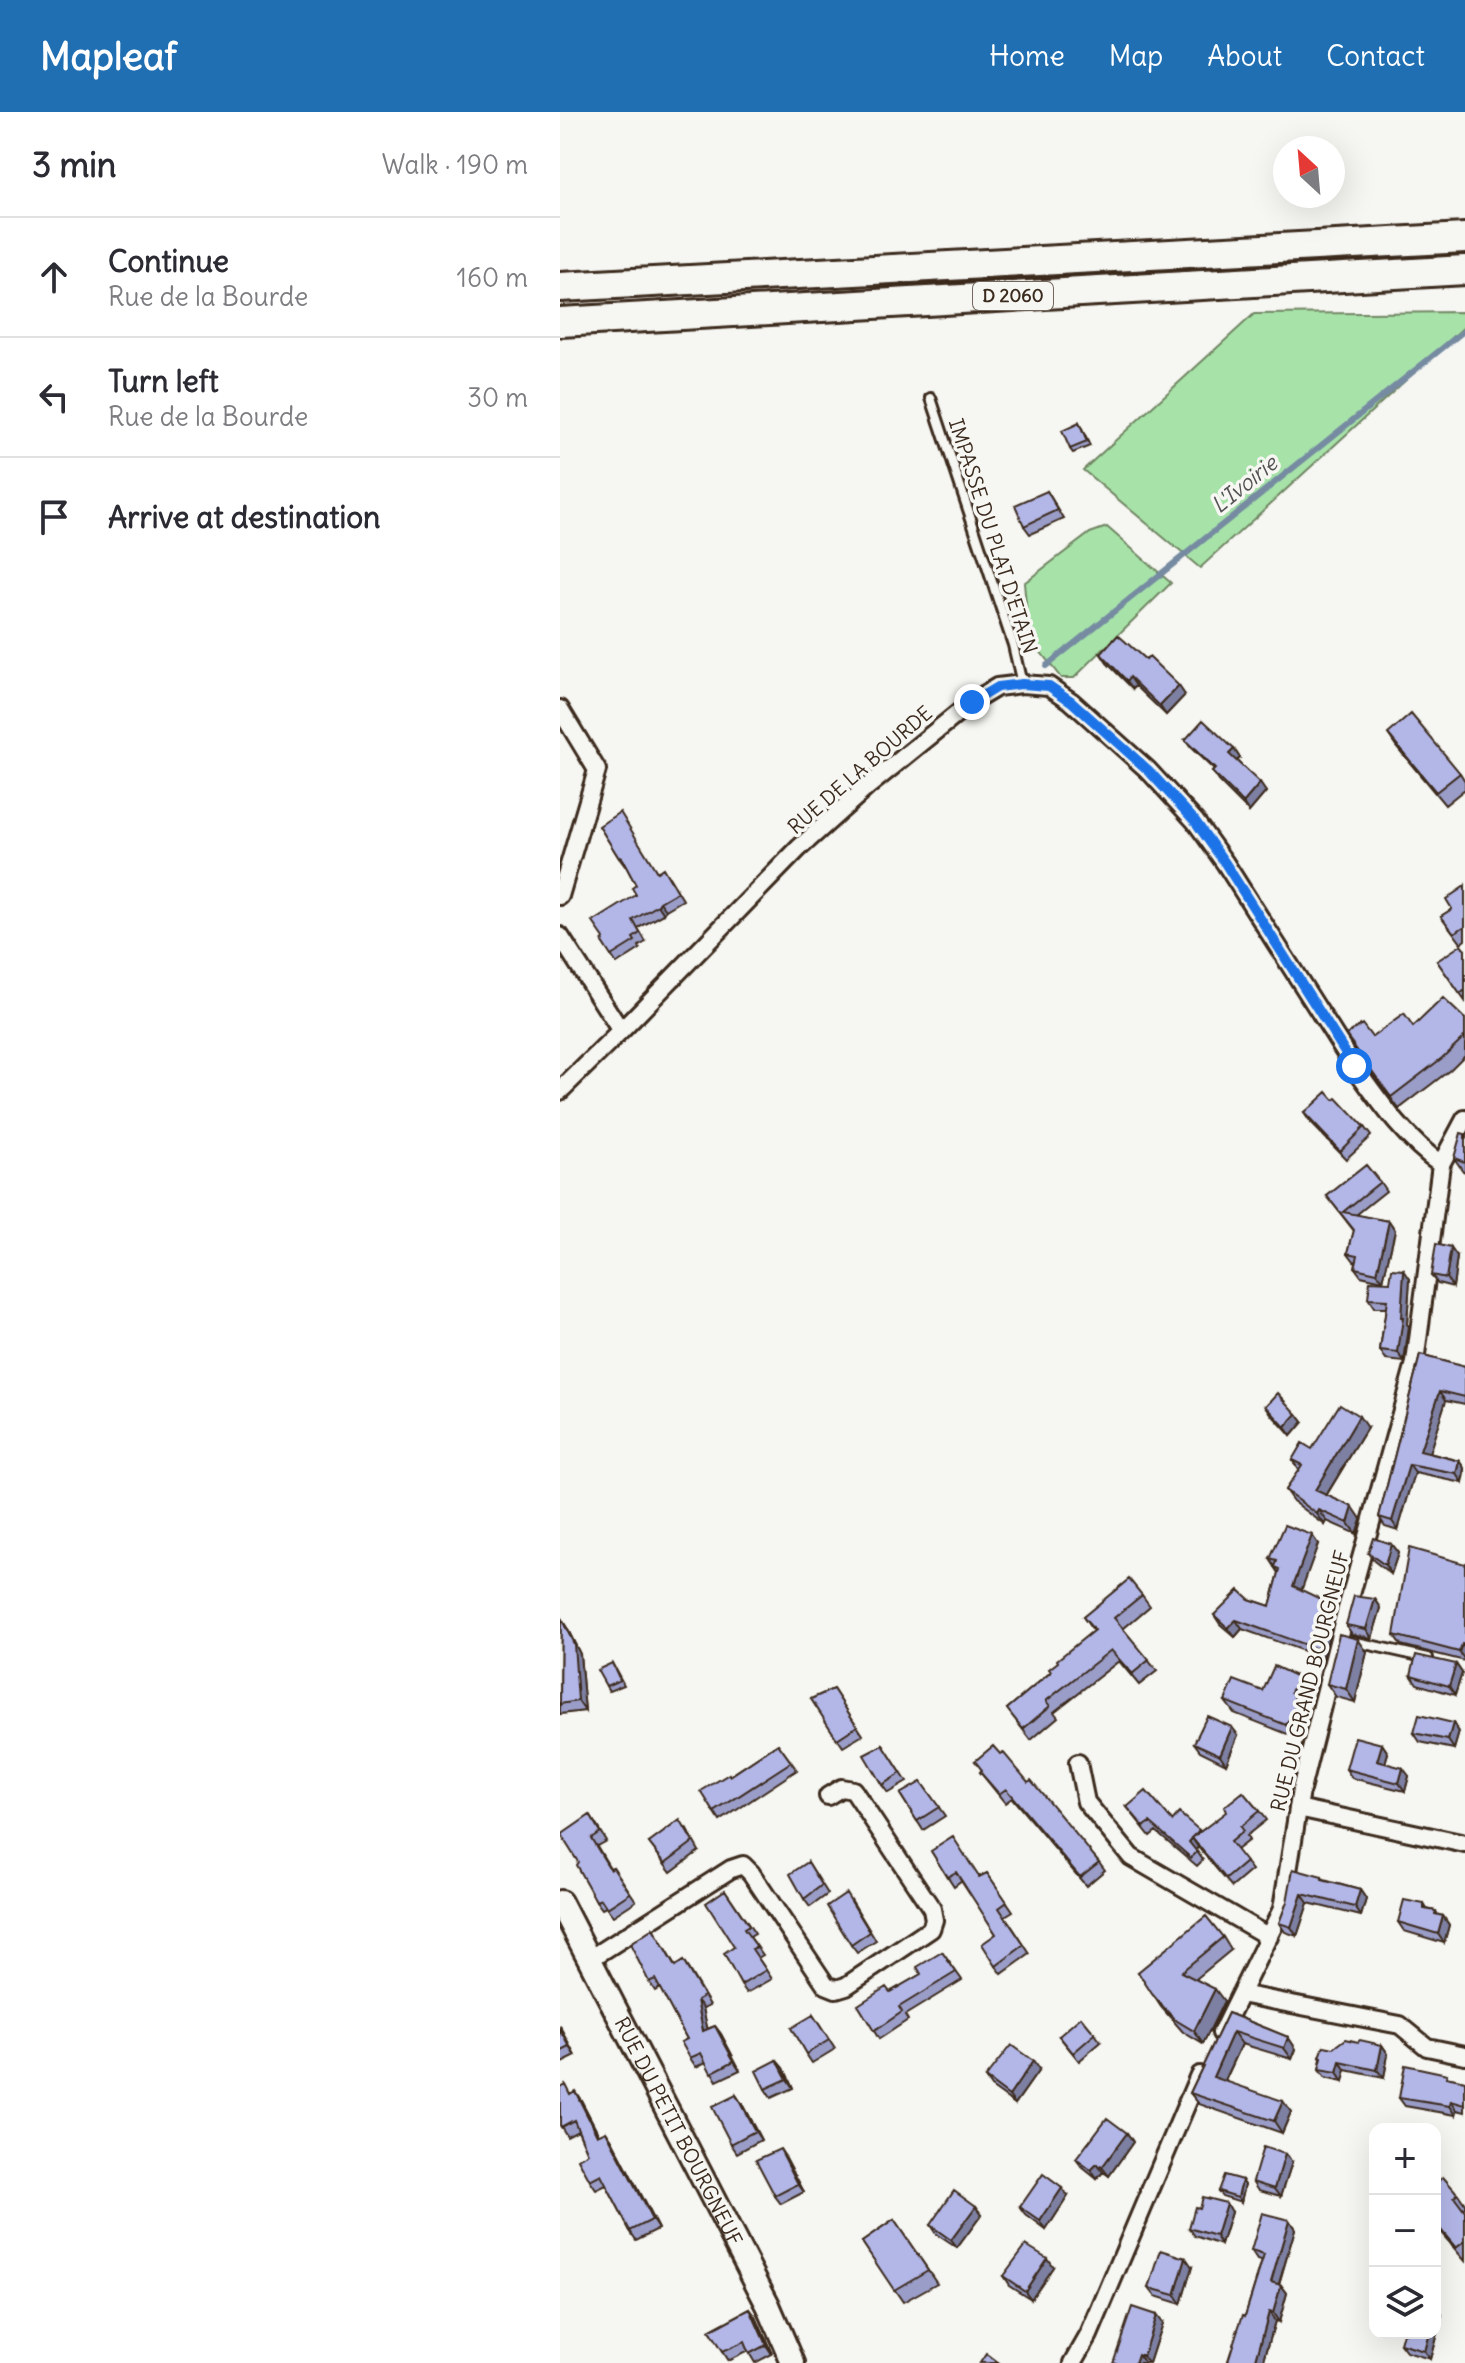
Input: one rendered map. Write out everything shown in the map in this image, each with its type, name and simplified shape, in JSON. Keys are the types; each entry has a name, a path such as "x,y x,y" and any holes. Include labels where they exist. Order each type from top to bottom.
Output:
{"highway":[{"name":"D 2060","path":"560,287 1465,238"},
{"name":"D 2060","path":"560,322 1465,270"}],"street":[{"name":"RUE DE LA BOURDE","path":"621,1031 799,848 867,787 972,702 997,687 1022,684 1049,686 1071,701 1148,770 1195,821 1377,1098 1408,1137 1441,1164"},
{"path":"560,709 597,770 560,896"},
{"path":"560,936 621,1031 560,1091"},
{"name":"RUE DU GRAND BOURGNEUF","path":"1073,2363 1089,2335 1208,2057 1282,1909 1298,1808 1339,1638 1415,1363 1441,1164 1465,1119"},
{"path":"1078,1763 1086,1802 1131,1857 1269,1937"},
{"path":"590,1959 731,1869 743,1865 826,1985 836,1989 846,1986 931,1929 934,1920 932,1909 853,1790 841,1788 828,1796"},
{"path":"1298,1808 1465,1844"},
{"name":"RUE DU PETIT BOURGNEUF","path":"560,1902 768,2305 793,2363"},
{"path":"1240,1994 1400,2025 1427,2047 1465,2055"}],"lane":[{"name":"IMPASSE DU PLAT D'ETAIN","path":"931,398 1013,645 1022,684"},
{"path":"1339,1638 1430,1659"}],"green space":[{"path":"1465,312 1465,326 1200,568 1083,470 1254,314"},
{"path":"1107,527 1171,583 1074,678 1061,678 1029,637 1024,583 1090,533"}],"building":[{"path":"1079,423 1087,442 1070,449 1062,431"},
{"path":"1047,491 1058,510 1024,526 1015,505"},
{"path":"1118,635 1146,660 1149,657 1179,686 1160,706 1130,677 1127,681 1101,654"},
{"path":"1411,714 1460,773 1436,792 1388,734"},
{"path":"1203,720 1234,749 1229,754 1260,783 1243,803 1212,772 1215,769 1185,740"},
{"path":"620,812 657,872 663,868 677,892 633,920 640,933 633,938 635,941 611,956 593,922 636,895 632,888 636,885 621,857 599,826"},
{"path":"1465,886 1465,926 1454,933 1441,916 1452,909 1446,899"},
{"path":"1461,945 1465,950 1465,990 1460,994 1437,961"},
{"path":"1443,998 1465,1019 1465,1036 1391,1097 1346,1035 1362,1024 1372,1037 1404,1014 1413,1027"},
{"path":"1327,1092 1334,1100 1337,1098 1364,1127 1340,1151 1304,1113"},
{"path":"1461,1133 1465,1134 1465,1162 1454,1158"},
{"path":"1366,1165 1380,1182 1343,1212 1389,1221 1377,1273 1355,1268 1358,1255 1348,1253 1354,1230 1327,1196"},
{"path":"1436,1244 1451,1248 1446,1278 1431,1275"},
{"path":"1392,1269 1404,1270 1403,1318 1398,1353 1380,1351 1387,1300 1368,1299 1370,1281 1390,1282"},
{"path":"1420,1355 1465,1367 1465,1397 1440,1391 1420,1451 1460,1461 1457,1474 1409,1465 1392,1521 1379,1517"},
{"path":"1278,1393 1297,1414 1285,1427 1266,1406"},
{"path":"1340,1404 1359,1416 1315,1490 1353,1507 1348,1523 1319,1510 1317,1514 1285,1490 1302,1465 1292,1460 1302,1443 1312,1449"},
{"path":"1285,1525 1312,1535 1293,1586 1329,1603 1317,1649 1236,1620 1228,1628 1214,1615 1239,1590 1249,1599 1270,1606 1280,1569 1275,1567 1277,1561 1270,1559"},
{"path":"1373,1538 1391,1544 1385,1565 1368,1553"},
{"path":"1409,1548 1465,1564 1465,1645 1462,1644 1459,1652 1394,1635"},
{"path":"1129,1579 1142,1595 1114,1618 1149,1660 1132,1674 1111,1650 1046,1701 1050,1706 1023,1729 1007,1709 1051,1672 1049,1669 1057,1660 1094,1630 1083,1617"},
{"path":"1354,1596 1375,1599 1366,1629 1346,1625"},
{"path":"561,1618 574,1644 578,1701 560,1704"},
{"path":"1339,1634 1358,1639 1346,1689 1327,1684"},
{"path":"1416,1655 1456,1664 1449,1686 1411,1675"},
{"path":"612,1663 620,1680 606,1686 597,1670"},
{"path":"1274,1666 1298,1677 1291,1692 1295,1696 1292,1703 1296,1705 1286,1725 1225,1701 1234,1680 1263,1691"},
{"path":"833,1689 857,1726 837,1739 811,1699"},
{"path":"1419,1715 1453,1723 1448,1740 1414,1733"},
{"path":"1207,1716 1232,1727 1220,1755 1194,1743"},
{"path":"1355,1737 1382,1744 1377,1761 1403,1768 1399,1783 1346,1769"},
{"path":"778,1744 791,1762 714,1812 701,1791"},
{"path":"883,1745 901,1773 882,1785 864,1755"},
{"path":"993,1746 1000,1754 1003,1752 1028,1782 1031,1780 1099,1862 1080,1877 1006,1789 999,1794 980,1772 982,1770 975,1761"},
{"path":"921,1782 939,1807 917,1821 900,1794"},
{"path":"1146,1791 1172,1821 1179,1813 1199,1830 1189,1842 1197,1852 1191,1858 1150,1822 1144,1827 1127,1807"},
{"path":"1243,1792 1259,1811 1240,1827 1243,1831 1230,1842 1246,1862 1226,1879 1192,1838 1226,1812 1224,1807"},
{"path":"590,1815 600,1832 591,1838 610,1869 613,1867 630,1893 607,1908 601,1899 596,1901 561,1835"},
{"path":"680,1820 693,1842 665,1863 649,1843"},
{"path":"953,1837 979,1877 987,1873 1007,1902 999,1908 1024,1945 996,1966 982,1944 996,1934 956,1872 947,1877 931,1851"},
{"path":"808,1862 822,1885 804,1899 790,1874"},
{"path":"1293,1869 1360,1890 1355,1907 1302,1894 1291,1927 1279,1923 1287,1902"},
{"path":"725,1890 749,1926 744,1929 757,1947 752,1949 766,1970 741,1985 724,1954 734,1947 706,1903"},
{"path":"846,1893 870,1932 851,1945 827,1906"},
{"path":"1404,1900 1424,1904 1424,1909 1443,1916 1438,1934 1398,1922"},
{"path":"1206,1916 1223,1937 1181,1972 1215,1989 1194,2031 1174,2019 1138,1972"},
{"path":"653,1929 675,1967 683,1961 704,1996 697,2000 703,2031 715,2026 734,2061 711,2073 701,2053 690,2058 681,2042 687,2039 655,1979 649,1982 630,1944"},
{"path":"942,1952 956,1972 899,2007 902,2012 874,2031 858,2005 886,1987 890,1992 921,1974 917,1967"},
{"path":"1228,2013 1288,2037 1284,2048 1233,2032 1213,2077 1283,2101 1274,2121 1190,2093"},
{"path":"813,2015 829,2040 806,2054 791,2028"},
{"path":"1081,2017 1095,2034 1073,2053 1059,2036"},
{"path":"560,2029 570,2047 560,2052"},
{"path":"1346,2039 1382,2045 1377,2070 1340,2062 1337,2073 1319,2070 1324,2046 1334,2048"},
{"path":"1011,2045 1033,2061 1009,2096 985,2078"},
{"path":"777,2060 787,2079 765,2089 756,2071"},
{"path":"1405,2065 1465,2081 1465,2105 1451,2101 1450,2106 1399,2098"},
{"path":"565,2084 570,2094 575,2091 597,2135 606,2131 652,2220 630,2231 601,2175 590,2181 578,2159 588,2153 574,2120 560,2125 560,2087"},
{"path":"736,2095 755,2131 731,2144 712,2107"},
{"path":"1107,2118 1127,2133 1102,2167 1097,2164 1091,2170 1076,2159"},
{"path":"1263,2147 1285,2154 1275,2188 1253,2181"},
{"path":"780,2149 798,2184 775,2196 756,2160"},
{"path":"1043,2174 1062,2188 1040,2221 1020,2207"},
{"path":"1224,2175 1242,2180 1238,2197 1218,2191"},
{"path":"1443,2177 1458,2194 1454,2197 1465,2212 1465,2241 1456,2248 1441,2230"},
{"path":"954,2190 976,2206 951,2240 930,2225"},
{"path":"1202,2197 1226,2203 1216,2236 1189,2228 1195,2207 1199,2208"},
{"path":"1262,2213 1289,2220 1271,2282 1281,2285 1273,2313 1269,2312 1255,2363 1236,2363 1228,2361 1264,2255 1251,2251"},
{"path":"894,2220 928,2270 894,2290 862,2242"},
{"path":"1026,2245 1047,2258 1025,2291 1003,2276"},
{"path":"1161,2250 1186,2258 1175,2295 1149,2288"},
{"path":"1132,2307 1156,2315 1143,2356 1138,2354 1135,2363 1113,2363"},
{"path":"750,2309 766,2345 749,2354 744,2342 722,2352 709,2331"},
{"path":"1401,2339 1427,2339 1424,2351 1400,2344"},
{"path":"986,2354 998,2363 980,2363"}],"waterway":[{"name":"L'Ivoirie","path":"1046,666 1465,330"}],"route":[{"path":"972,702 997,687 1022,684 1049,686 1071,701 1148,770 1195,821 1225,863 1354,1066"}]}
